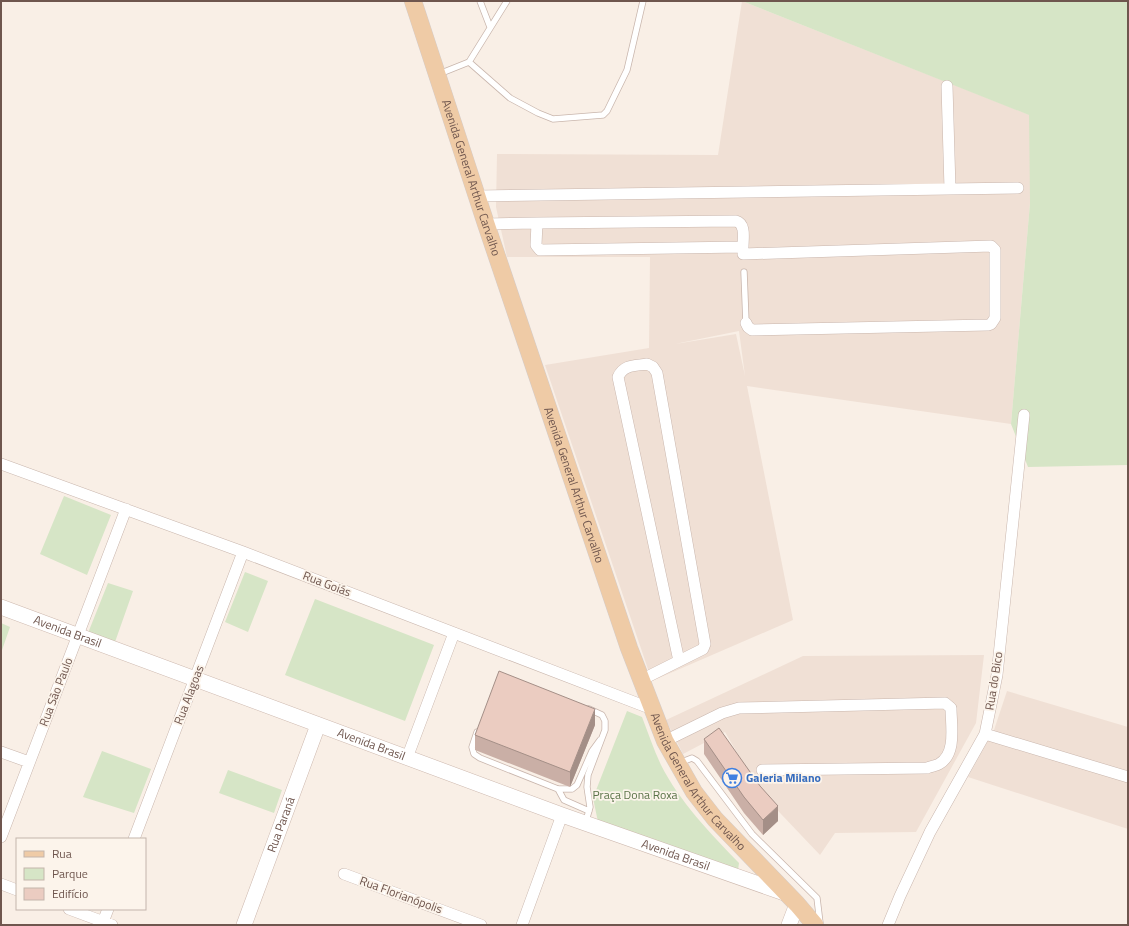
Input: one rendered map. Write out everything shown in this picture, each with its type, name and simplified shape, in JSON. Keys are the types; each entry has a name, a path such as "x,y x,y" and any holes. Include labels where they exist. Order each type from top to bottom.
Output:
{"main road":[{"name":"Avenida General Arthur Carvalho","path":"413,1 486,224 641,680 665,741 694,792 715,819 815,925"},
{"name":"Avenida Brasil","path":"1,607 562,815 587,817 743,878 792,899"},
{"name":"Rua Paraná","path":"244,925 318,725"},
{"path":"743,878 759,866"},
{"path":"789,925 792,899"}],"street":[{"path":"947,86 950,189"},
{"path":"477,196 1018,188"},
{"path":"486,224 736,221 740,222 742,225 743,247 540,250 536,245 537,224"},
{"path":"743,254 991,246 995,250 995,318 991,324 988,325 752,330 748,328 746,323"},
{"path":"641,680 679,661 703,649 705,644 657,373 653,367 647,364 625,368 621,371 618,377 679,661"},
{"name":"Rua do Bico","path":"888,925 930,832 985,734 997,675 1024,415"},
{"name":"Rua Goiás","path":"1,464 243,552 652,709"},
{"name":"Rua São Paulo","path":"1,837 126,509"},
{"name":"Rua Alagoas","path":"134,838 243,552"},
{"path":"407,758 454,633"},
{"path":"665,741 722,713 739,708 945,703 951,708 951,744 948,754 939,764 927,768 762,770"},
{"path":"985,734 1128,777"},
{"path":"1,752 29,762"},
{"path":"522,925 562,815"},
{"name":"Rua Florianópolis","path":"344,874 481,925"},
{"path":"1,884 16,890"},
{"path":"72,910 108,923 108,910"}],"lane":[{"path":"480,1 490,27"},
{"path":"437,75 469,62 507,1"},
{"path":"469,62 510,98 538,113 553,118 602,115 607,111 627,70 643,1"},
{"path":"744,272 746,323"},
{"path":"478,729 472,747 474,754 480,758 558,789 572,789 577,785 592,751 605,730 605,721 602,715 580,706"},
{"path":"558,789 564,800 587,817 590,802 587,787 588,775 600,740"},
{"path":"678,764 692,758 697,761 752,834 817,898 820,925"}],"shaded area":[{"path":"742,1 1030,115 1030,203 1011,424 747,386 793,620 652,681 545,365 649,348 650,257 507,257 496,207 497,154 718,155","holes":["739,331 745,376 736,334 675,344"]},
{"path":"984,655 976,723 916,832 835,833 820,855 760,792 725,732 683,754 666,720 803,656"},
{"path":"1007,691 1128,727 1128,829 968,777 994,730"}],"green space":[{"path":"742,1 1128,1 1128,465 1028,467 1011,424 1030,203 1029,115"},
{"path":"64,496 111,515 87,575 40,554"},
{"path":"245,572 268,581 248,632 225,622"},
{"path":"108,583 133,591 115,642 88,633"},
{"path":"315,599 434,645 405,721 285,675"},
{"path":"1,623 10,627 1,653"},
{"name":"Praça Dona Roxa","path":"627,711 642,717 658,759 668,778 696,817 739,863 738,870 598,822 593,798"},
{"path":"102,751 151,769 134,813 83,797"},
{"path":"228,770 282,790 274,813 219,793"}],"building":[{"path":"499,671 595,709 570,772 475,735"},
{"path":"719,728 760,786 778,806 763,820 744,797 704,739"}],"place":[{"name":"Galeria Milano","path":"732,778"}]}
